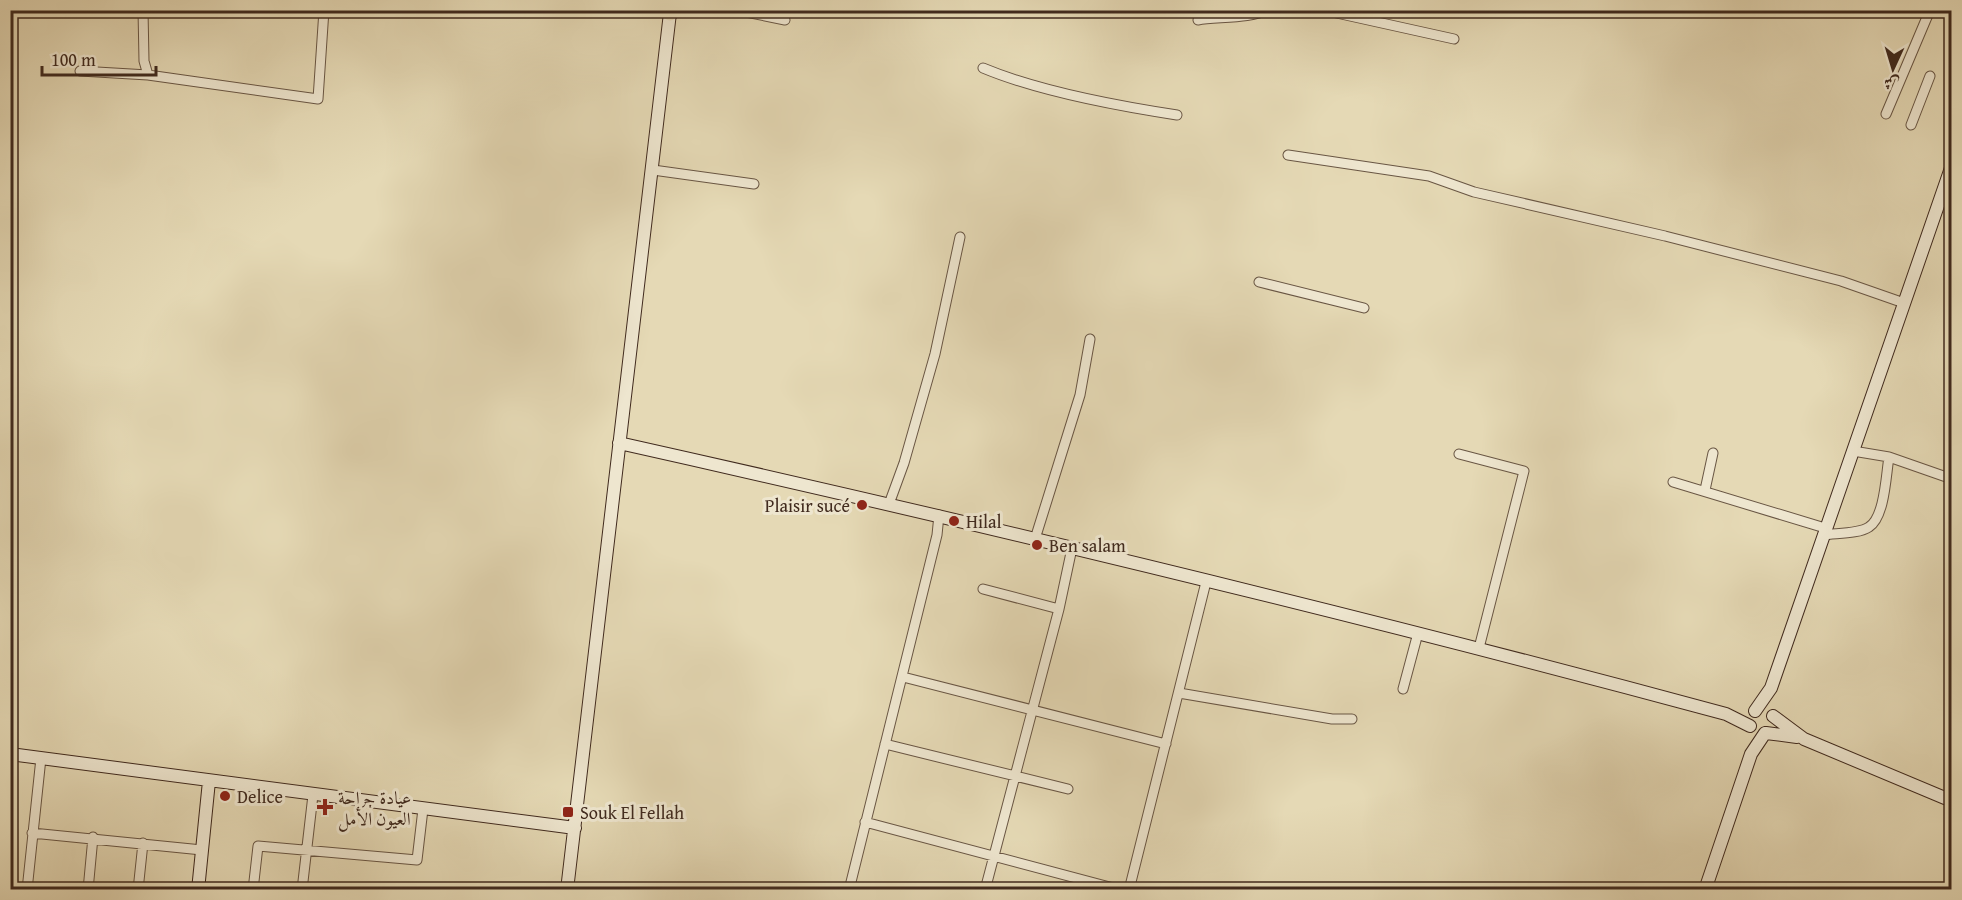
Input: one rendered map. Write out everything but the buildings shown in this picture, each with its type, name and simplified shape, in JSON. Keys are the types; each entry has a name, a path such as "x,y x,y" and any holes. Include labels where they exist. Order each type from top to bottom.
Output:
{"main road":[{"path":"567,890 671,11"},
{"path":"1705,890 1750,754 1750,718 1771,688 1952,165"},
{"path":"619,443 939,515 1479,648 1726,714 1741,715 1766,710 1804,739"},
{"path":"1750,754 1773,726 1771,688"},
{"path":"1726,714 1751,727 1757,733 1804,739 1952,801"},
{"path":"10,754 575,828"},
{"path":"198,890 209,781"}],"street":[{"path":"143,10 144,62 148,75"},
{"path":"80,71 148,75 318,99 324,10"},
{"path":"654,10 671,11"},
{"path":"736,10 785,20"},
{"path":"1198,20 1222,16 1257,16 1265,10"},
{"path":"1886,114 1930,10"},
{"path":"1328,11 1454,39"},
{"path":"984,68 1005,77 1113,103 1177,115"},
{"path":"1911,125 1930,76"},
{"path":"1288,155 1429,176 1474,192 1841,280 1904,303"},
{"path":"653,170 754,184"},
{"path":"889,504 904,463 935,354 960,237"},
{"path":"1259,282 1364,308"},
{"path":"1035,539 1080,395 1090,339"},
{"path":"1852,451 1889,457 1952,479"},
{"path":"1459,453 1524,471 1479,648"},
{"path":"1705,490 1713,453"},
{"path":"1673,482 1705,490 1824,532 1868,528 1875,522 1882,503 1889,457"},
{"path":"849,890 903,677 937,535 939,515"},
{"path":"985,890 1059,609 1072,548"},
{"path":"1129,890 1206,582"},
{"path":"982,589 1059,609"},
{"path":"1403,689 1418,633"},
{"path":"903,677 1166,744"},
{"path":"1179,693 1332,718 1352,719"},
{"path":"885,744 1015,778 1068,789"},
{"path":"27,890 41,758"},
{"path":"302,890 313,795"},
{"path":"253,890 258,846 417,860 423,809"},
{"path":"865,822 1121,890"},
{"path":"32,833 93,837 202,850"},
{"path":"88,890 93,837"},
{"path":"138,890 143,843"}],"place":[{"name":"Plaisir sucé","path":"862,505"},
{"name":"Hilal","path":"954,521"},
{"name":"Ben salam","path":"1037,545"},
{"name":"Delice","path":"225,796"},
{"name":"عيادة جراحة العيون الأمل","path":"325,807"},
{"name":"Souk El Fellah","path":"568,812"}]}
